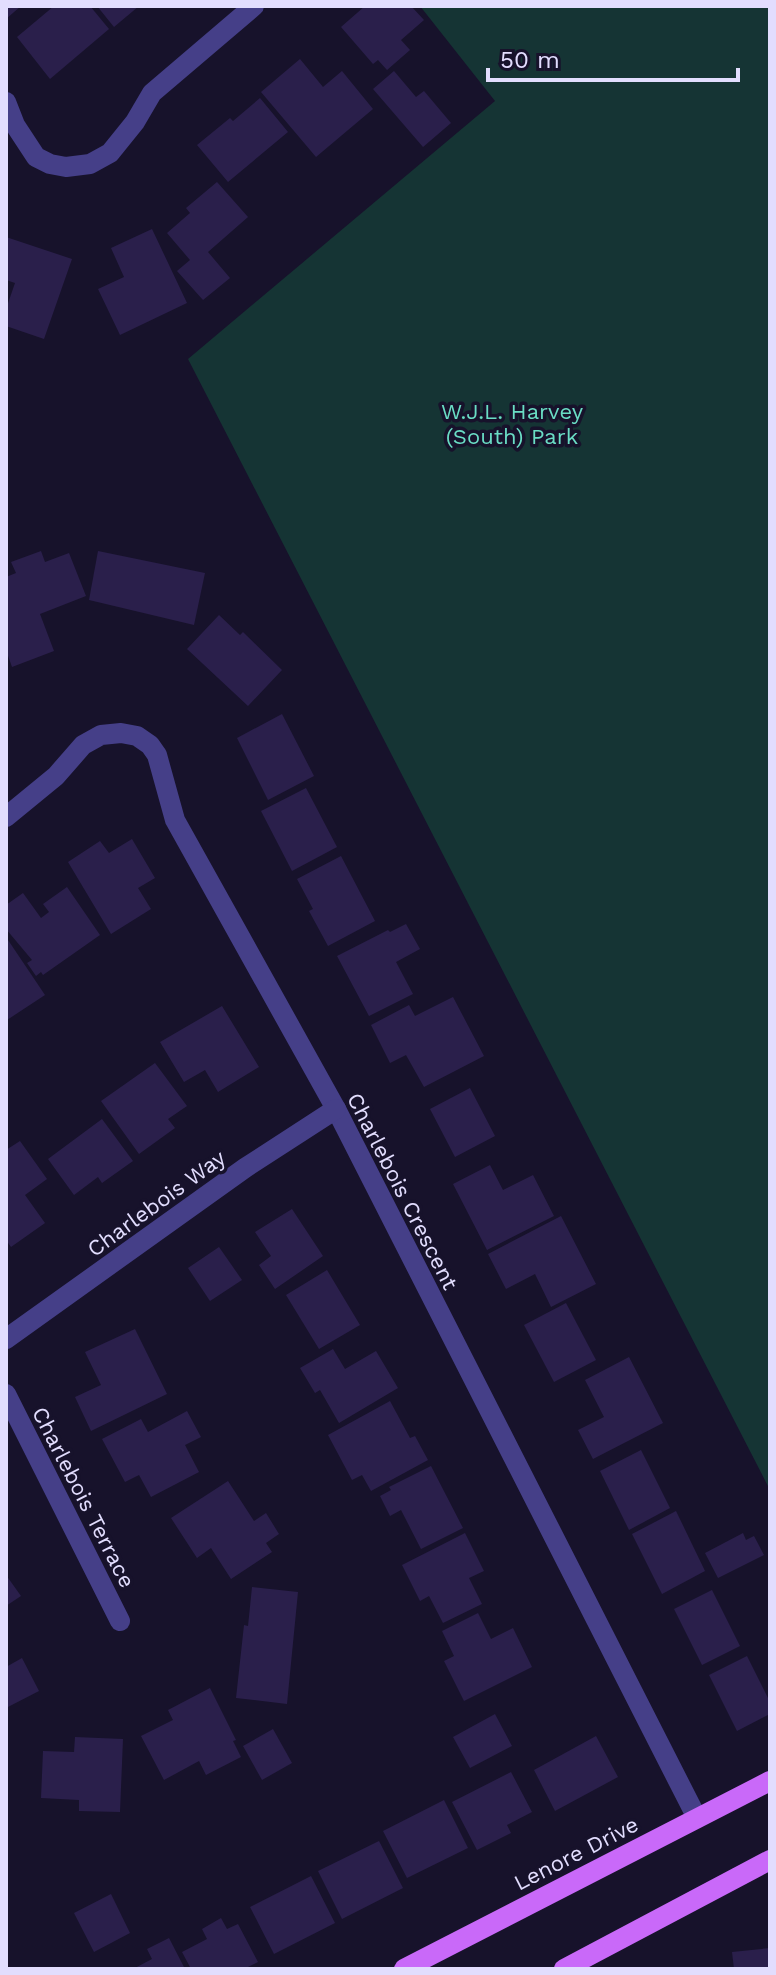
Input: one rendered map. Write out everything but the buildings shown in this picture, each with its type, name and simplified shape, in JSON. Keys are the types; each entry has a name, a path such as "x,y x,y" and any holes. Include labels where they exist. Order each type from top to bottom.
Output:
{"main road":[{"name":"Lenore Drive","path":"404,1969 770,1781"},
{"path":"564,1969 770,1860"}],"street":[{"path":"6,102 15,125 36,157 66,167 90,164 110,153 135,122 152,93 254,6"},
{"name":"Charlebois Crescent","path":"6,817 56,776 83,745 101,735 121,733 137,736 150,745 157,755 175,820 336,1109 697,1818"},
{"name":"Charlebois Way","path":"6,1339 245,1168 336,1109"},
{"name":"Charlebois Terrace","path":"6,1394 120,1621"}],"green space":[{"name":"W.J.L. Harvey (South) Park","path":"420,6 770,6 770,1490 188,359 495,101"}]}
